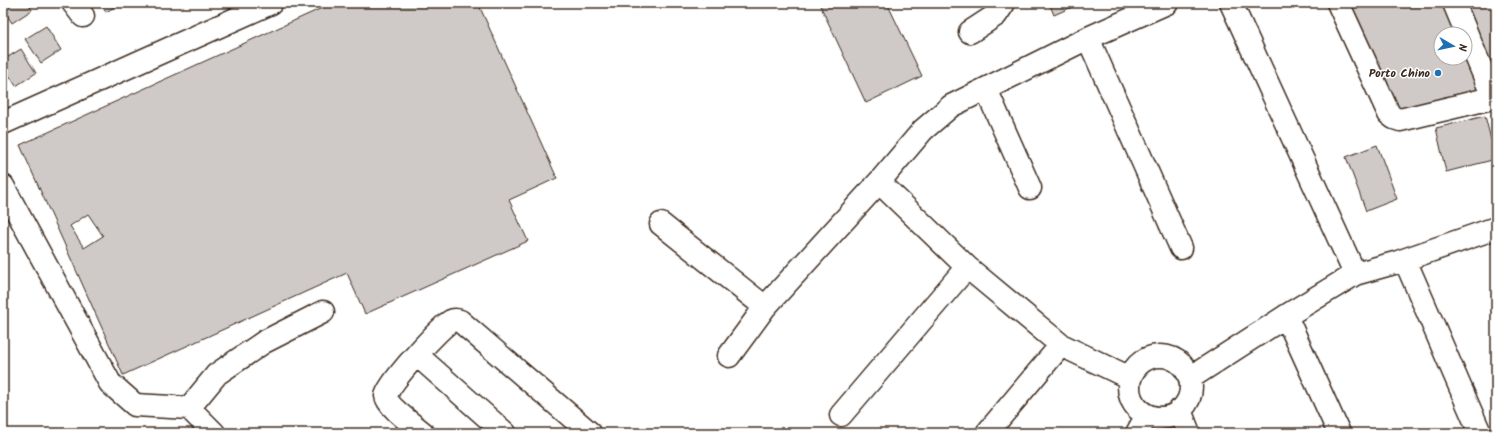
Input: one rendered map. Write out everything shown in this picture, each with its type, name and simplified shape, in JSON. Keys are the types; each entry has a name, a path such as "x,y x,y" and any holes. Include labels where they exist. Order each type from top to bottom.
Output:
{"street":[{"path":"3,123 271,3"},
{"path":"970,32 996,16 1004,3"},
{"path":"729,356 765,307 879,182 923,130 951,106 1088,38 1166,3"},
{"path":"1231,3 1355,274"},
{"path":"1338,3 1389,114 1400,120 1495,97 1454,3"},
{"path":"1088,38 1181,248"},
{"path":"986,89 1030,188"},
{"path":"879,182 968,267 1062,345 1130,378"},
{"path":"3,186 110,383 135,405 189,408 214,433"},
{"path":"661,224 765,307"},
{"path":"1190,378 1286,316 1355,274 1405,260 1496,228"},
{"path":"1405,260 1480,433"},
{"path":"841,415 968,267"},
{"path":"189,408 217,374 264,342 323,312"},
{"path":"1286,316 1339,433"},
{"path":"423,433 389,404 386,396 388,388 417,355 451,321 460,320 590,433"},
{"path":"987,433 1062,345"},
{"path":"417,355 505,433"},
{"path":"1160,355 1170,357 1179,362 1190,378 1191,387 1186,404 1172,415 1155,417 1142,424 1139,410 1132,399 1129,387 1130,378 1134,369 1141,361 1160,355"},
{"path":"1180,410 1189,433"}],"building":[{"path":"3,3 28,3 32,10 12,23 3,9"},
{"path":"100,3 121,3 106,12"},
{"path":"333,3 478,3 557,178 509,200 528,241 365,314 347,273 123,375 20,145"},
{"path":"819,3 887,3 922,76 866,103"},
{"path":"1049,3 1081,3 1054,15"},
{"name":"Porto Chino","path":"1348,3 1496,3 1496,88 1398,113"},
{"path":"46,26 61,50 41,63 25,39"},
{"path":"21,49 36,73 16,86 3,66 3,60"},
{"path":"1485,116 1496,159 1446,172 1436,128"},
{"path":"1377,145 1397,199 1366,211 1346,157"},
{"path":"88,214 103,236 84,248 70,226"}],"place":[{"name":"Porto Chino","path":"1438,73"}]}
